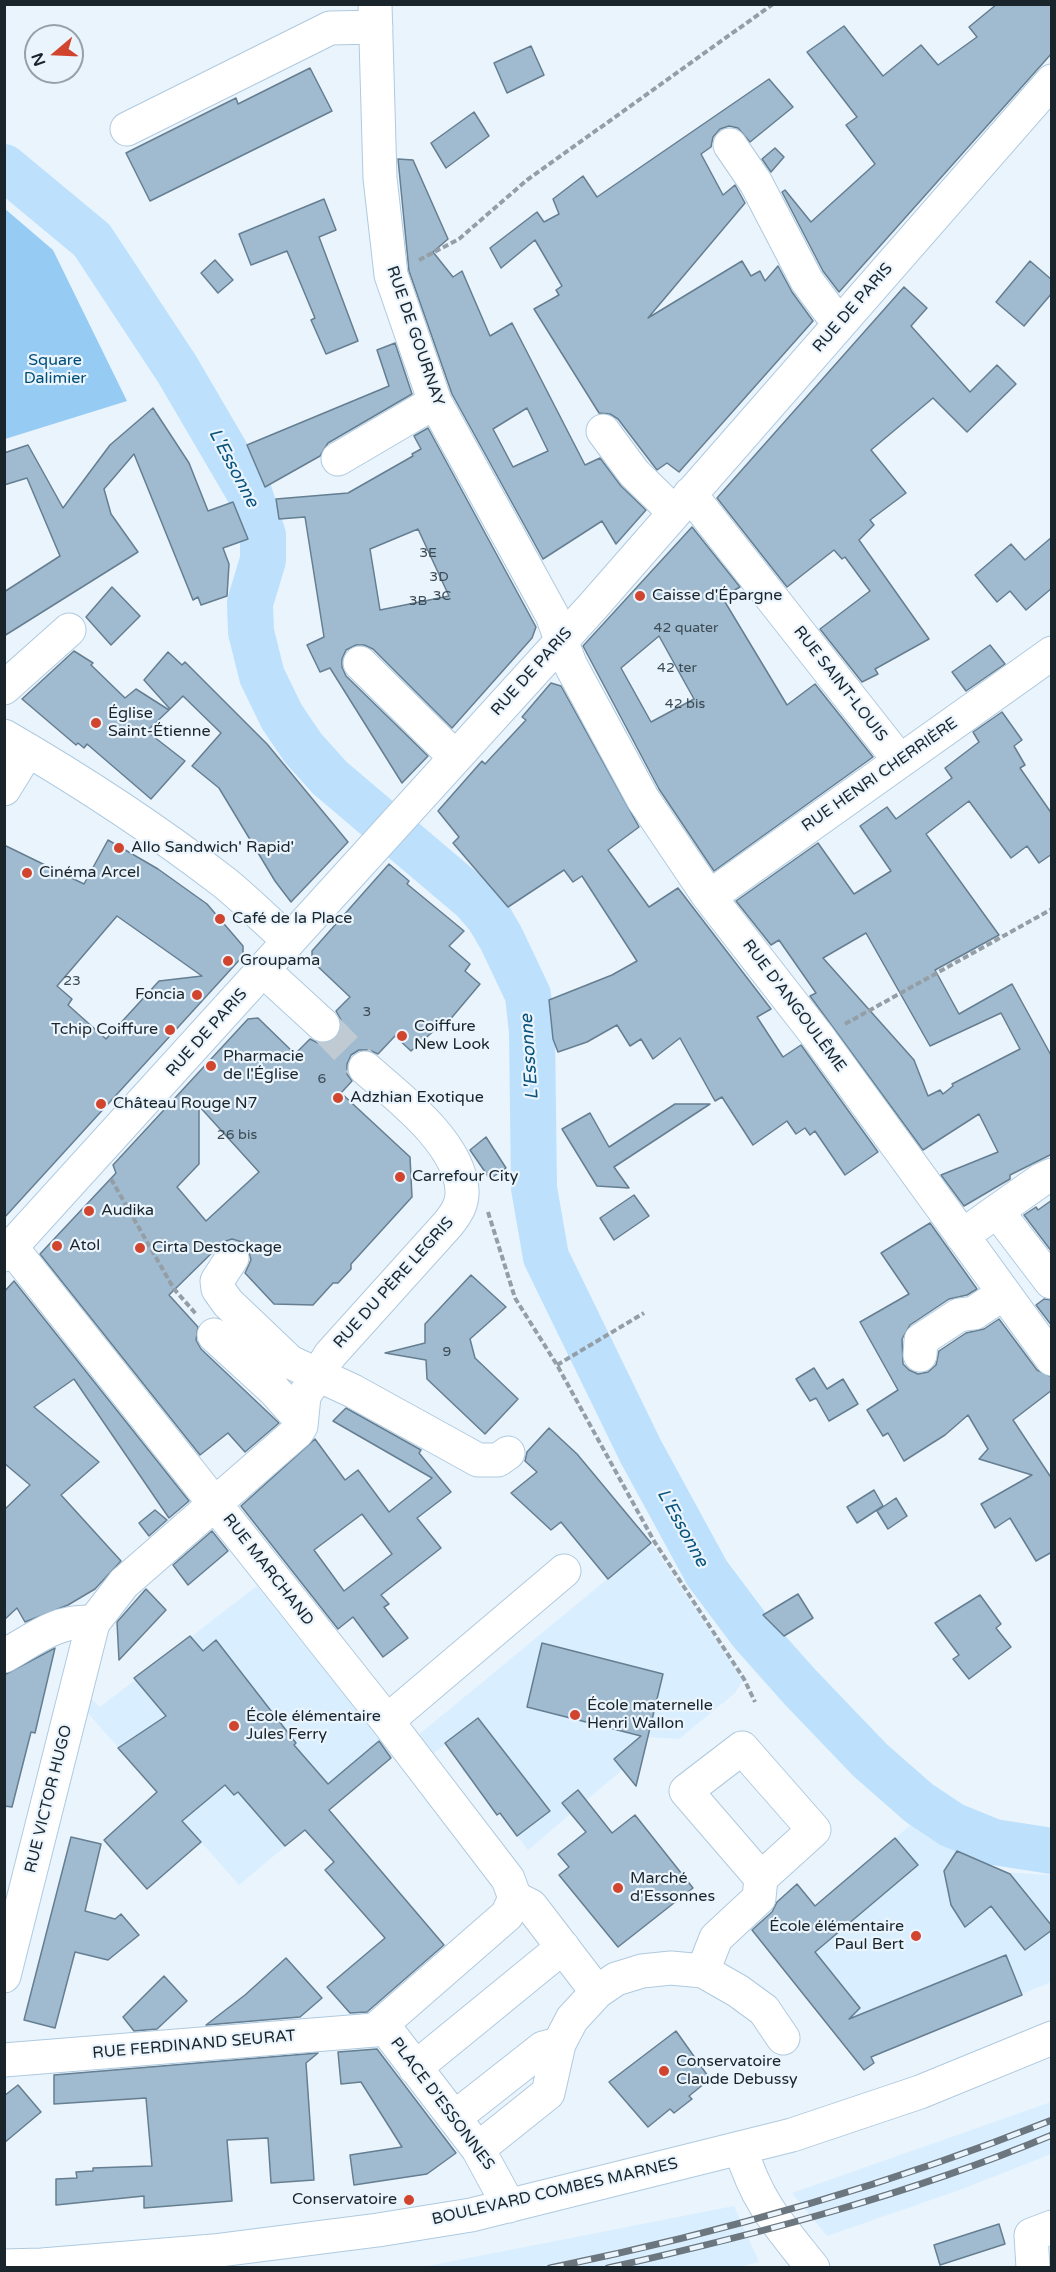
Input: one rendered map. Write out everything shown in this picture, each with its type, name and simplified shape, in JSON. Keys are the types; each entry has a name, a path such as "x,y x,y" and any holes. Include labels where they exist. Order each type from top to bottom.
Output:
{"street":[{"name":"RUE DE GOURNAY","path":"375,16 380,178 391,275 435,402 552,615 562,639"},
{"path":"127,129 330,28 375,16"},
{"name":"RUE DE PARIS","path":"8,1251 562,639 1052,81"},
{"path":"730,145 756,183 807,281 839,324"},
{"path":"338,459 435,402"},
{"name":"RUE SAINT-LOUIS","path":"603,431 634,473 682,503 900,761"},
{"path":"4,688 69,630"},
{"name":"RUE D'ANGOULÊME","path":"562,639 570,664 643,799 707,894 819,1038 1052,1359"},
{"name":"RUE HENRI CHERRIÈRE","path":"707,894 718,890 1052,653"},
{"path":"360,663 455,757"},
{"path":"4,789 16,743 90,788 226,884 289,941"},
{"path":"263,970 323,1025"},
{"path":"365,1068 420,1117 456,1168 462,1190"},
{"path":"962,1236 1041,1180 1052,1175"},
{"name":"RUE DU PÈRE LEGRIS","path":"93,1623 124,1583 297,1432 304,1396 315,1375 330,1355 448,1224 459,1208 462,1190"},
{"path":"997,1211 1051,1282"},
{"name":"RUE MARCHAND","path":"8,1251 216,1503 387,1721 508,1880 515,1898"},
{"path":"232,1258 217,1281 218,1289 228,1303 290,1362 353,1391 478,1460 498,1460 508,1453"},
{"path":"920,1355 921,1340 959,1315 974,1313 1004,1293"},
{"path":"214,1335 273,1390 300,1419"},
{"path":"387,1721 564,1571"},
{"path":"4,1656 59,1625 75,1620 93,1623"},
{"name":"RUE VICTOR HUGO","path":"4,1976 93,1623"},
{"path":"703,1971 716,1938 759,1898 761,1878"},
{"path":"515,1898 531,1906 597,1992"},
{"name":"PLACE D'ESSONNES","path":"509,2206 478,2149 382,2025 507,1915 515,1898"},
{"path":"415,2068 563,1947"},
{"path":"478,2149 548,2093 559,2044 572,2019 597,1992 616,1979 642,1971 671,1968 703,1971 738,1991 764,2010 783,2038"},
{"name":"RUE FERDINAND SEURAT","path":"4,2060 375,2030 382,2025"},
{"name":"BOULEVARD COMBES MARNES","path":"4,2266 213,2251 378,2230 509,2206 741,2149 920,2092 1052,2038"},
{"path":"454,2118 543,2048 559,2044"},
{"path":"741,2149 750,2181 765,2207 813,2268"},
{"path":"1033,2268 1031,2235 1052,2227"}],"path":[{"path":"391,275 459,239 527,180 773,4"},
{"path":"819,1038 1052,909"},
{"path":"94,1157 122,1197 174,1289 214,1335"},
{"path":"462,1190 485,1202 515,1298 558,1365 654,1541 744,1678 755,1702"},
{"path":"558,1365 644,1313"}],"shaded area":[{"name":"École maternelle Henri Wallon","path":"651,1543 743,1680 735,1693 679,1739 648,1737 636,1758 528,1850 500,1813 497,1815 490,1806 493,1804 461,1769 463,1767 446,1744 430,1756 416,1737"},
{"name":"École élémentaire Jules Ferry","path":"257,1586 393,1756 239,1885 87,1712 91,1698 100,1707"},
{"name":"École élémentaire Paul Bert","path":"913,1823 957,1851 1001,1872 1051,1875 1051,1982 869,2057 766,1948"},
{"path":"1051,2102 1051,2154 965,2188 827,2236 792,2193"},
{"path":"734,2206 759,2262 735,2268 423,2267"}],"green space":[{"name":"Square Dalimier","path":"4,208 53,250 127,401 5,439"}],"building":[{"path":"997,4 1052,4 1052,53 839,292 823,271 782,192 785,190 811,222 875,164 846,125 857,117 807,52 844,26 883,76 921,45 938,65 977,37 969,27"},
{"path":"531,46 544,75 507,93 494,63"},
{"path":"310,68 332,111 150,201 126,153 236,98 238,104"},
{"path":"769,79 793,107 750,142 738,128 729,126 720,129 713,137 711,147 701,154 723,195 735,185 745,203 648,318 742,261 751,276 760,271 765,281 778,266 792,292 813,321 679,472 667,463 657,470 618,419 610,414 599,413 534,309 559,295 556,290 562,286 535,240 501,268 490,248 537,212 544,222 559,214 553,199 583,176 597,197"},
{"path":"474,112 489,136 446,168 431,143"},
{"path":"775,148 784,157 771,172 762,159"},
{"path":"398,159 413,160 448,239 433,252 453,277 462,271 490,336 512,323 585,465 600,458 621,486 646,510 616,544 602,521 543,559 452,394 409,271","holes":["527,408 548,451 513,467 493,429"]},
{"path":"324,199 336,230 319,237 358,341 326,354 311,320 315,318 287,251 251,265 239,234"},
{"path":"215,260 233,280 218,293 201,273"},
{"path":"1030,261 1052,280 1052,293 1024,326 996,302"},
{"path":"904,287 927,308 911,326 970,392 997,365 1016,384 967,432 933,398 871,450 906,493 870,520 874,525 859,540 929,639 875,669 878,674 862,682 820,629 870,591 845,557 842,559 834,550 787,587 717,498"},
{"path":"395,343 412,394 328,443 320,456 265,487 247,445 389,386 377,350"},
{"path":"153,408 189,463 208,511 233,502 248,539 223,548 229,564 227,596 201,605 198,597 193,600 134,454 104,489 111,514 138,552 4,636 4,592 60,556 27,478 4,485 4,453 28,445 63,508 110,445"},
{"path":"428,428 536,627 532,638 452,728 373,649 364,645 356,645 346,650 342,659 342,667 346,676 428,756 402,783 330,668 320,672 307,645 324,637 305,517 279,519 276,499 348,493 413,456 412,454 421,449 414,436","holes":["418,529 449,596 380,610 370,549"]},
{"path":"692,527 740,587 722,597 787,705 815,684 873,757 714,871 659,789 583,646","holes":["659,636 694,699 651,722 621,668"]},
{"path":"1052,537 1052,588 1026,610 1010,591 997,602 975,575 1011,544 1025,560"},
{"path":"112,587 140,616 111,645 86,617"},
{"path":"990,645 1005,664 966,691 952,672"},
{"name":"Église Saint-Étienne","path":"74,651 93,663 91,665 125,698 136,689 169,710 149,729 149,733 185,761 151,799 87,744 84,748 78,743 76,745 22,699"},
{"path":"168,652 182,665 185,662 267,744 348,842 291,902 275,881 219,788 192,766 221,733 183,696 170,709 144,680"},
{"path":"551,683 561,686 639,827 608,850 649,907 678,888 771,1009 757,1017 783,1057 801,1045 878,1152 845,1175 815,1131 810,1135 805,1128 796,1134 787,1121 753,1145 722,1097 715,1101 680,1038 653,1059 641,1039 630,1046 617,1025 587,1042 558,1052 553,1039 549,1000 612,975 637,961 582,876 573,882 564,870 508,907 453,843 459,837 438,811 482,761 485,764 526,720 522,717"},
{"path":"1002,712 1022,740 1014,746 1025,765 1020,768 1052,814 1052,854 1039,863 1027,846 1011,858 969,801 926,834 999,935 935,970 959,1014 1012,984 1052,1057 1052,1154 1010,1175 1010,1179 964,1206 941,1175 998,1152 979,1114 923,1150 810,996 816,993 779,940 771,945 736,901 818,843 854,894 891,871 860,826 887,807 896,819 952,778 945,768 979,742 973,732","holes":["866,933 930,1046 1001,1013 1020,1049 952,1084 953,1086 943,1094 940,1090 928,1096 914,1060 823,958"]},
{"path":"108,840 158,869 207,904 243,946 243,956 4,1218 4,845 84,884","holes":["117,916 202,976 159,981 106,1039 68,1005 72,999 57,986"]},
{"path":"389,864 409,881 407,884 464,931 449,946 470,964 465,971 480,984 448,1022 446,1020 411,1051 395,1036 378,1054 369,1050 359,1050 351,1055 347,1064 347,1074 352,1081 341,1093 410,1157 412,1197 351,1264 351,1269 338,1283 333,1283 313,1305 274,1304 245,1273 251,1260 248,1249 242,1242 232,1239 223,1242 169,1295 198,1327 196,1340 201,1349 279,1423 245,1452 228,1433 200,1455 40,1254 116,1173 113,1165 248,1019 258,1018 295,1054 310,1039 318,1043 328,1043 337,1037 341,1028 341,1020 336,1011 350,997 312,961 312,951","holes":["199,1106 259,1172 206,1221 177,1187 199,1164"]},
{"path":"675,1104 710,1104 614,1167 629,1188 597,1186 562,1129 590,1113 609,1147"},
{"path":"486,1137 506,1168 490,1179 470,1150"},
{"path":"634,1195 649,1216 614,1240 600,1218"},
{"path":"1052,1200 1052,1252 1024,1215 1036,1207 1038,1210"},
{"path":"930,1223 977,1289 967,1295 949,1299 910,1325 902,1339 903,1364 918,1374 928,1372 936,1365 939,1351 966,1333 984,1329 999,1319 1037,1370 1052,1377 1052,1390 1013,1420 1052,1479 1052,1552 1036,1561 1010,1518 995,1528 981,1504 1032,1475 979,1459 988,1449 968,1415 945,1435 904,1461 888,1433 883,1436 867,1410 898,1390 860,1322 909,1294 881,1253"},
{"path":"471,1275 506,1307 470,1339 475,1358 518,1399 485,1434 427,1379 426,1360 385,1353 425,1343 425,1324"},
{"path":"14,1281 189,1501 169,1518 74,1379 34,1407 99,1462 61,1495 121,1561 95,1589 68,1605 25,1622 17,1608 4,1620 4,1510 30,1485 4,1463 4,1292"},
{"path":"1044,1299 1052,1300 1052,1326 1036,1305"},
{"path":"814,1368 827,1389 843,1379 858,1404 829,1421 816,1398 810,1401 796,1379"},
{"path":"346,1408 421,1450 419,1453 451,1492 417,1518 441,1548 381,1595 389,1604 384,1607 408,1638 383,1657 353,1617 338,1629 241,1506 315,1439 345,1480 358,1470 389,1512 432,1478 333,1421","holes":["362,1514 392,1554 344,1591 314,1550"]},
{"path":"549,1428 577,1454 651,1543 608,1579 561,1522 551,1530 511,1493 537,1472 525,1461 527,1452"},
{"path":"874,1490 883,1506 857,1523 847,1507"},
{"path":"896,1498 907,1516 888,1529 877,1511"},
{"path":"155,1510 167,1520 149,1536 139,1523"},
{"path":"212,1531 228,1551 188,1585 173,1565"},
{"path":"146,1589 166,1610 119,1660 117,1622"},
{"path":"798,1594 813,1618 784,1636 763,1615"},
{"path":"980,1595 1001,1624 996,1628 1011,1647 969,1679 953,1659 959,1655 935,1623"},
{"path":"190,1636 203,1651 216,1640 296,1743 294,1745 328,1784 379,1741 391,1758 329,1810 444,1945 367,2012 350,2013 327,1987 385,1938 325,1870 334,1862 305,1830 285,1846 238,1792 234,1795 225,1785 182,1821 201,1842 147,1889 104,1840 157,1792 118,1748 166,1716 134,1678"},
{"path":"542,1643 663,1674 636,1786 614,1759 641,1736 527,1707"},
{"path":"55,1648 35,1733 31,1732 12,1807 4,1806 4,1675"},
{"path":"478,1718 550,1811 517,1836 500,1813 497,1815 445,1743"},
{"name":"Marché d'Essonnes","path":"578,1790 612,1833 635,1815 693,1888 618,1947 559,1875 569,1867 558,1854 586,1832 562,1803"},
{"path":"71,1837 101,1844 85,1911 115,1919 121,1914 139,1935 108,1960 75,1952 55,2028 24,2020"},
{"path":"895,1838 918,1865 815,1952 860,2008 849,2019 1006,1955 1022,1995 871,2057 874,2063 864,2070 752,1930 797,1884 815,1906"},
{"path":"957,1851 1010,1874 1052,1926 1052,1930 1025,1950 991,1906 965,1927 951,1905 944,1871"},
{"path":"286,1958 322,1998 300,2017 206,2025 245,1995"},
{"path":"164,1976 187,2001 157,2029 134,2031 123,2017"},
{"name":"Conservatoire Claude Debussy","path":"676,2031 710,2079 689,2096 692,2099 674,2113 670,2109 648,2127 609,2082"},
{"path":"377,2049 456,2153 427,2174 354,2185 350,2155 402,2147 361,2082 341,2084 338,2052"},
{"path":"318,2053 306,2063 314,2180 271,2183 268,2138 227,2140 232,2201 144,2208 144,2196 56,2205 56,2179 77,2178 76,2172 93,2171 93,2168 152,2166 146,2098 54,2104 54,2075"},
{"path":"18,2085 41,2112 4,2143 4,2096"},
{"path":"999,2224 1005,2244 940,2265 934,2245"}],"waterway":[{"name":"L'Essonne","path":"4,167 92,240 177,369 249,492 263,535 263,560 250,603 251,632 262,676 282,717 303,748 330,778 474,900 488,916 501,938 528,995 532,1032 534,1188 546,1257 641,1452 707,1573 752,1633 800,1687 870,1760 919,1803 952,1825 994,1842 1052,1851"}],"tunnel":[{"path":"323,1025 365,1068"}],"railway":[{"path":"550,2268 678,2239 804,2205 929,2166 1052,2120"},
{"path":"608,2268 833,2211 998,2157 1052,2135"}],"place":[{"name":"Caisse d'Épargne","path":"640,596"},
{"name":"Église Saint-Étienne","path":"96,723"},
{"name":"Allo Sandwich' Rapid'","path":"119,848"},
{"name":"Cinéma Arcel","path":"27,873"},
{"name":"Café de la Place","path":"220,919"},
{"name":"Groupama","path":"228,961"},
{"name":"Foncia","path":"197,995"},
{"name":"Tchip Coiffure","path":"170,1030"},
{"name":"Coiffure New Look","path":"402,1036"},
{"name":"Pharmacie de l'Église","path":"211,1066"},
{"name":"Adzhian Exotique","path":"338,1098"},
{"name":"Château Rouge N7","path":"101,1104"},
{"name":"Carrefour City","path":"400,1177"},
{"name":"Audika","path":"89,1211"},
{"name":"Atol","path":"57,1246"},
{"name":"Cirta Destockage","path":"140,1248"},
{"name":"École maternelle Henri Wallon","path":"575,1715"},
{"name":"École élémentaire Jules Ferry","path":"234,1726"},
{"name":"Marché d'Essonnes","path":"618,1888"},
{"name":"École élémentaire Paul Bert","path":"916,1936"},
{"name":"Conservatoire Claude Debussy","path":"664,2071"},
{"name":"Conservatoire","path":"409,2200"}]}
